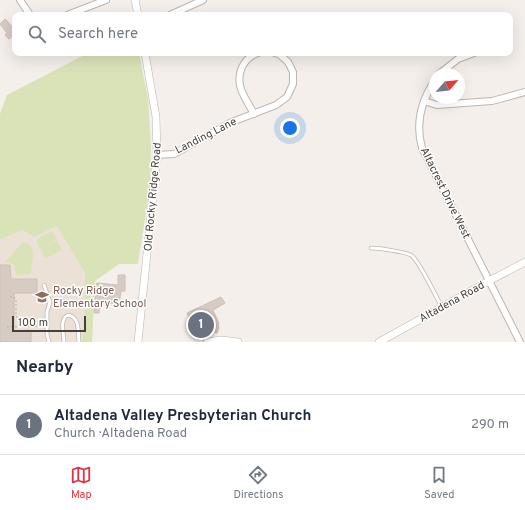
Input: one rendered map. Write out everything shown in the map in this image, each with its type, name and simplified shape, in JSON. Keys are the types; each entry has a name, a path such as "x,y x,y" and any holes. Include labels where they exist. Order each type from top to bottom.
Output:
{"street":[{"path":"20,0 28,12"},
{"path":"75,12 106,0"},
{"path":"135,0 137,12"},
{"path":"177,12 203,0"},
{"name":"Old Rocky Ridge Road","path":"138,342 157,155 156,117 146,56"},
{"path":"252,56 244,62 240,73 240,88 254,114"},
{"name":"Landing Lane","path":"157,155 174,154 232,122 276,106 287,97 293,84 293,72 288,62 281,56"},
{"path":"447,68 458,59 466,56"},
{"name":"Altacrest Drive West","path":"429,89 418,125 422,148 520,342"},
{"path":"424,101 437,105 492,100 525,92"},
{"name":"Altadena Road","path":"379,342 525,262"},
{"path":"207,342 221,340 238,342"}],"lane":[{"path":"371,248 379,248 412,256 442,307"},
{"path":"44,285 50,302 47,312 49,342"},
{"path":"64,342 63,321 65,316 68,315 73,316 77,322 79,342"}],"path":[{"path":"10,297 14,297 16,299 16,311 20,327"},
{"path":"7,327 47,326"}],"shaded area":[{"name":"Rocky Ridge Elementary School","path":"57,226 85,273 82,342 0,342 0,240 22,230 34,237"}],"green space":[{"path":"82,56 140,56 148,99 151,146 150,186 138,264 119,264 95,281 92,342 82,342 85,273 57,226 34,237 22,230 0,240 0,114 7,95"},
{"path":"53,231 57,240 40,249 36,240"},
{"path":"57,241 62,250 45,258 40,249"},
{"path":"26,242 30,245 33,252 31,272 30,274 16,275 14,264 5,262 22,243"}],"building":[{"path":"5,19 12,27 12,36 9,39 5,35 7,33 0,24"},
{"path":"0,265 10,265 11,279 37,279 37,293 14,293 14,331 29,330 29,332 31,332 31,342 0,342"},
{"path":"118,275 125,275 125,291 121,291 119,304 100,303 99,313 94,313 96,284 118,285"},
{"path":"221,297 225,303 213,310 219,324 217,333 211,331 200,335 200,337 195,335 195,333 192,332 191,327 195,325 189,323 190,320 187,313"}],"place":[{"name":"Rocky Ridge Elementary School","path":"42,297"},
{"name":"Altadena Valley Presbyterian Church","path":"201,325"}]}
